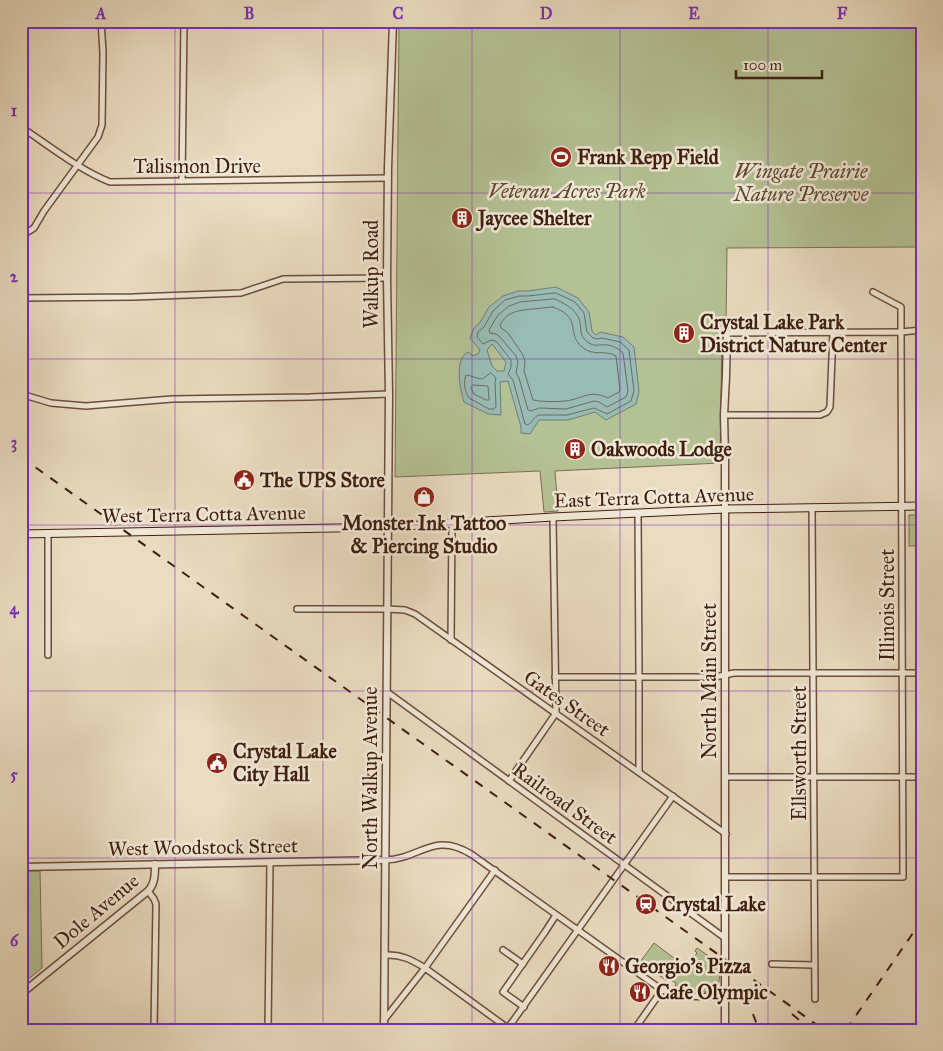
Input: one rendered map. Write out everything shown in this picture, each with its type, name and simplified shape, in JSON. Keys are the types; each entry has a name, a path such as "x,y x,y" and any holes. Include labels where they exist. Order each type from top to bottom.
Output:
{"main road":[{"name":"East Terra Cotta Avenue","path":"388,526 725,509 922,506"},
{"name":"West Terra Cotta Avenue","path":"21,534 388,526"}],"street":[{"path":"21,236 34,228 44,211 98,137 102,125 103,52 101,21"},
{"path":"182,181 184,21"},
{"name":"Walkup Road","path":"388,526 389,394 387,278 393,21"},
{"name":"Talismon Drive","path":"21,127 78,165 110,182 388,178"},
{"path":"21,298 134,297 240,293 284,279 387,278"},
{"name":"Illinois Street","path":"814,877 903,877 901,307 873,292"},
{"path":"727,333 901,332 922,330"},
{"path":"724,415 820,415 826,412 830,407 833,332"},
{"name":"North Main Street","path":"725,1030 726,675 724,415 727,333"},
{"path":"21,394 51,403 86,406 172,399 302,398 389,394"},
{"name":"Ellsworth Street","path":"812,508 815,999"},
{"path":"638,513 638,772"},
{"path":"509,780 556,713 553,517"},
{"path":"451,640 452,523"},
{"name":"North Walkup Avenue","path":"384,1030 388,526"},
{"path":"48,534 48,655"},
{"name":"Gates Street","path":"297,609 387,609 410,611 726,834"},
{"path":"555,677 715,677 734,673 922,673"},
{"name":"Railroad Street","path":"386,692 725,938"},
{"path":"726,777 922,777"},
{"path":"385,955 405,957 425,968 507,1029 673,796"},
{"path":"385,860 401,858 427,848 444,845 461,848 495,870 662,990 671,994 687,996 725,996"},
{"name":"West Woodstock Street","path":"21,867 385,860"},
{"path":"268,1030 270,862"},
{"name":"Dole Avenue","path":"21,994 152,887 155,864"},
{"path":"384,1020 425,968 495,870"},
{"path":"725,877 814,877"},
{"path":"148,890 156,904 154,1030"},
{"path":"524,1007 503,992 556,915"},
{"path":"503,950 523,964"},
{"path":"772,964 814,965"},
{"path":"634,1030 662,990"}],"green space":[{"name":"Veteran Acres Park","path":"399,21 922,21 922,247 727,248 726,330 722,330 720,463 555,471 558,511 544,512 540,471 395,477"},
{"path":"909,515 922,515 922,546 909,546"},
{"path":"21,871 40,871 42,968 21,985"},
{"path":"654,943 686,967 697,953 695,951 697,948 719,963 719,981 716,988 707,992 675,988 676,983 669,979 667,981 640,962"}],"water":[{"path":"556,287 578,298 589,312 592,331 596,335 600,332 623,337 634,347 639,392 636,404 606,420 595,412 568,420 539,420 530,434 521,433 508,381 500,382 501,415 488,414 464,402 459,375 461,361 468,352 473,356 478,354 480,350 470,338 474,328 479,324 489,307 503,296 518,291","holes":["492,344 506,362 504,371 497,371 492,366 487,350"]}],"railway":[{"path":"21,457 824,1030"},
{"path":"846,1030 922,920"},
{"path":"753,1014 759,1030"},
{"path":"792,1014 811,1030"}],"place":[{"name":"Frank Repp Field","path":"561,157"},
{"name":"Jaycee Shelter","path":"462,218"},
{"name":"Crystal Lake Park District Nature Center","path":"684,333"},
{"name":"Oakwoods Lodge","path":"575,449"},
{"name":"The UPS Store","path":"244,480"},
{"name":"Monster Ink Tattoo & Piercing Studio","path":"424,497"},
{"name":"Crystal Lake City Hall","path":"217,763"},
{"name":"Crystal Lake","path":"646,904"},
{"name":"Georgio's Pizza","path":"609,966"},
{"name":"Cafe Olympic","path":"640,992"}],"park label":[{"name":"Wingate Prairie Nature Preserve","path":"801,182"}]}
